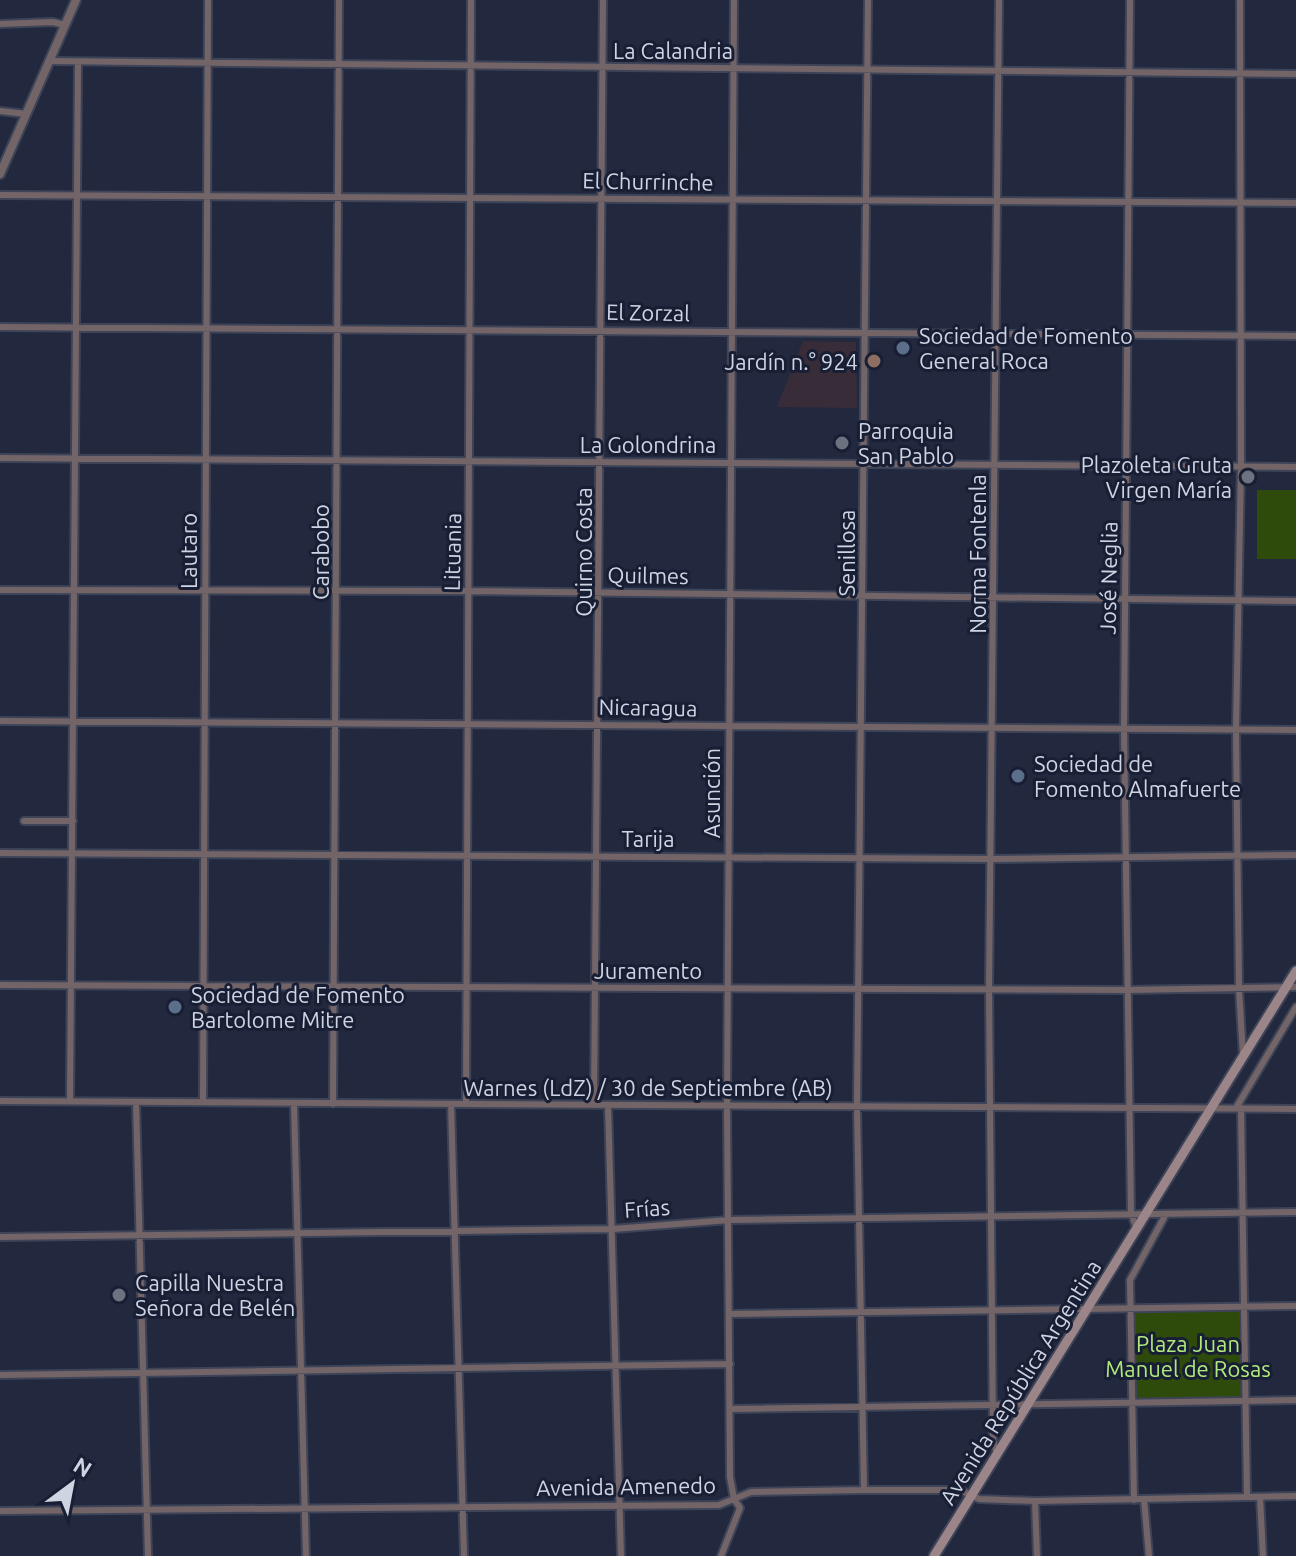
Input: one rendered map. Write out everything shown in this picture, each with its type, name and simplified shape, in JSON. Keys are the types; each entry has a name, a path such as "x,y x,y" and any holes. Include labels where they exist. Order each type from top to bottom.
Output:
{"main road":[{"name":"Avenida República Argentina","path":"934,1556 1144,1213 1243,1056 1291,987 1296,971"}],"street":[{"path":"0,174 76,0"},
{"name":"Lautaro","path":"203,1102 208,0"},
{"name":"Carabobo","path":"333,1104 339,0"},
{"name":"Lituania","path":"466,1104 471,0"},
{"name":"Quirno Costa","path":"594,1104 600,724 603,0"},
{"name":"Asunción","path":"721,1556 740,1508 734,1499 730,1477 727,1106 734,0"},
{"name":"Senillosa","path":"864,1490 857,1107 868,0"},
{"name":"Norma Fontenla","path":"997,1454 993,1440 992,1405 989,989 999,0"},
{"name":"José Neglia","path":"1130,0 1124,858 1131,1213"},
{"path":"1240,0 1241,466 1236,730 1239,989 1243,1056"},
{"path":"0,24 53,22 65,25"},
{"name":"La Calandria","path":"49,61 471,67 999,68 1296,74"},
{"path":"70,1101 74,195 78,63"},
{"path":"0,111 26,114"},
{"name":"El Churrinche","path":"0,195 1296,203"},
{"name":"El Zorzal","path":"0,327 1296,336"},
{"name":"La Golondrina","path":"0,458 1296,467"},
{"name":"Quilmes","path":"0,590 470,591 1296,601"},
{"name":"Nicaragua","path":"0,721 1296,730"},
{"path":"24,821 73,821"},
{"name":"Tarija","path":"0,853 990,859 1296,855"},
{"name":"Juramento","path":"0,985 1126,990 1291,987"},
{"path":"1247,1497 1238,1108 1296,1007"},
{"name":"Warnes (LdZ) / 30 de Septiembre (AB)","path":"0,1101 1296,1109"},
{"path":"136,1102 148,1556"},
{"path":"294,1103 306,1556"},
{"path":"451,1104 464,1556"},
{"path":"608,1105 621,1556"},
{"name":"Frías","path":"0,1237 613,1229 729,1220 1296,1212"},
{"path":"1131,1213 1136,1227"},
{"path":"1134,1500 1131,1275 1166,1214"},
{"path":"730,1314 1296,1306"},
{"path":"0,1375 730,1364"},
{"path":"730,1409 1296,1400"},
{"name":"Avenida Amenedo","path":"0,1511 719,1505 751,1492 864,1490 960,1490 979,1499 1035,1501 1296,1496"},
{"path":"1260,1497 1263,1556"},
{"path":"1144,1499 1149,1556"},
{"path":"1035,1501 1037,1556"}],"shaded area":[{"path":"803,341 856,342 857,408 777,407"}],"green space":[{"path":"1257,490 1296,490 1296,559 1257,559"},
{"name":"Plaza Juan Manuel de Rosas","path":"1239,1311 1241,1398 1136,1399 1135,1313"}],"place":[{"name":"Sociedad de Fomento General Roca","path":"903,348"},
{"name":"Jardín n.° 924","path":"874,361"},
{"name":"Parroquia San Pablo","path":"842,443"},
{"name":"Plazoleta Gruta Virgen María","path":"1248,477"},
{"name":"Sociedad de Fomento Almafuerte","path":"1018,776"},
{"name":"Sociedad de Fomento Bartolome Mitre","path":"175,1007"},
{"name":"Capilla Nuestra Señora de Belén","path":"119,1295"}]}
